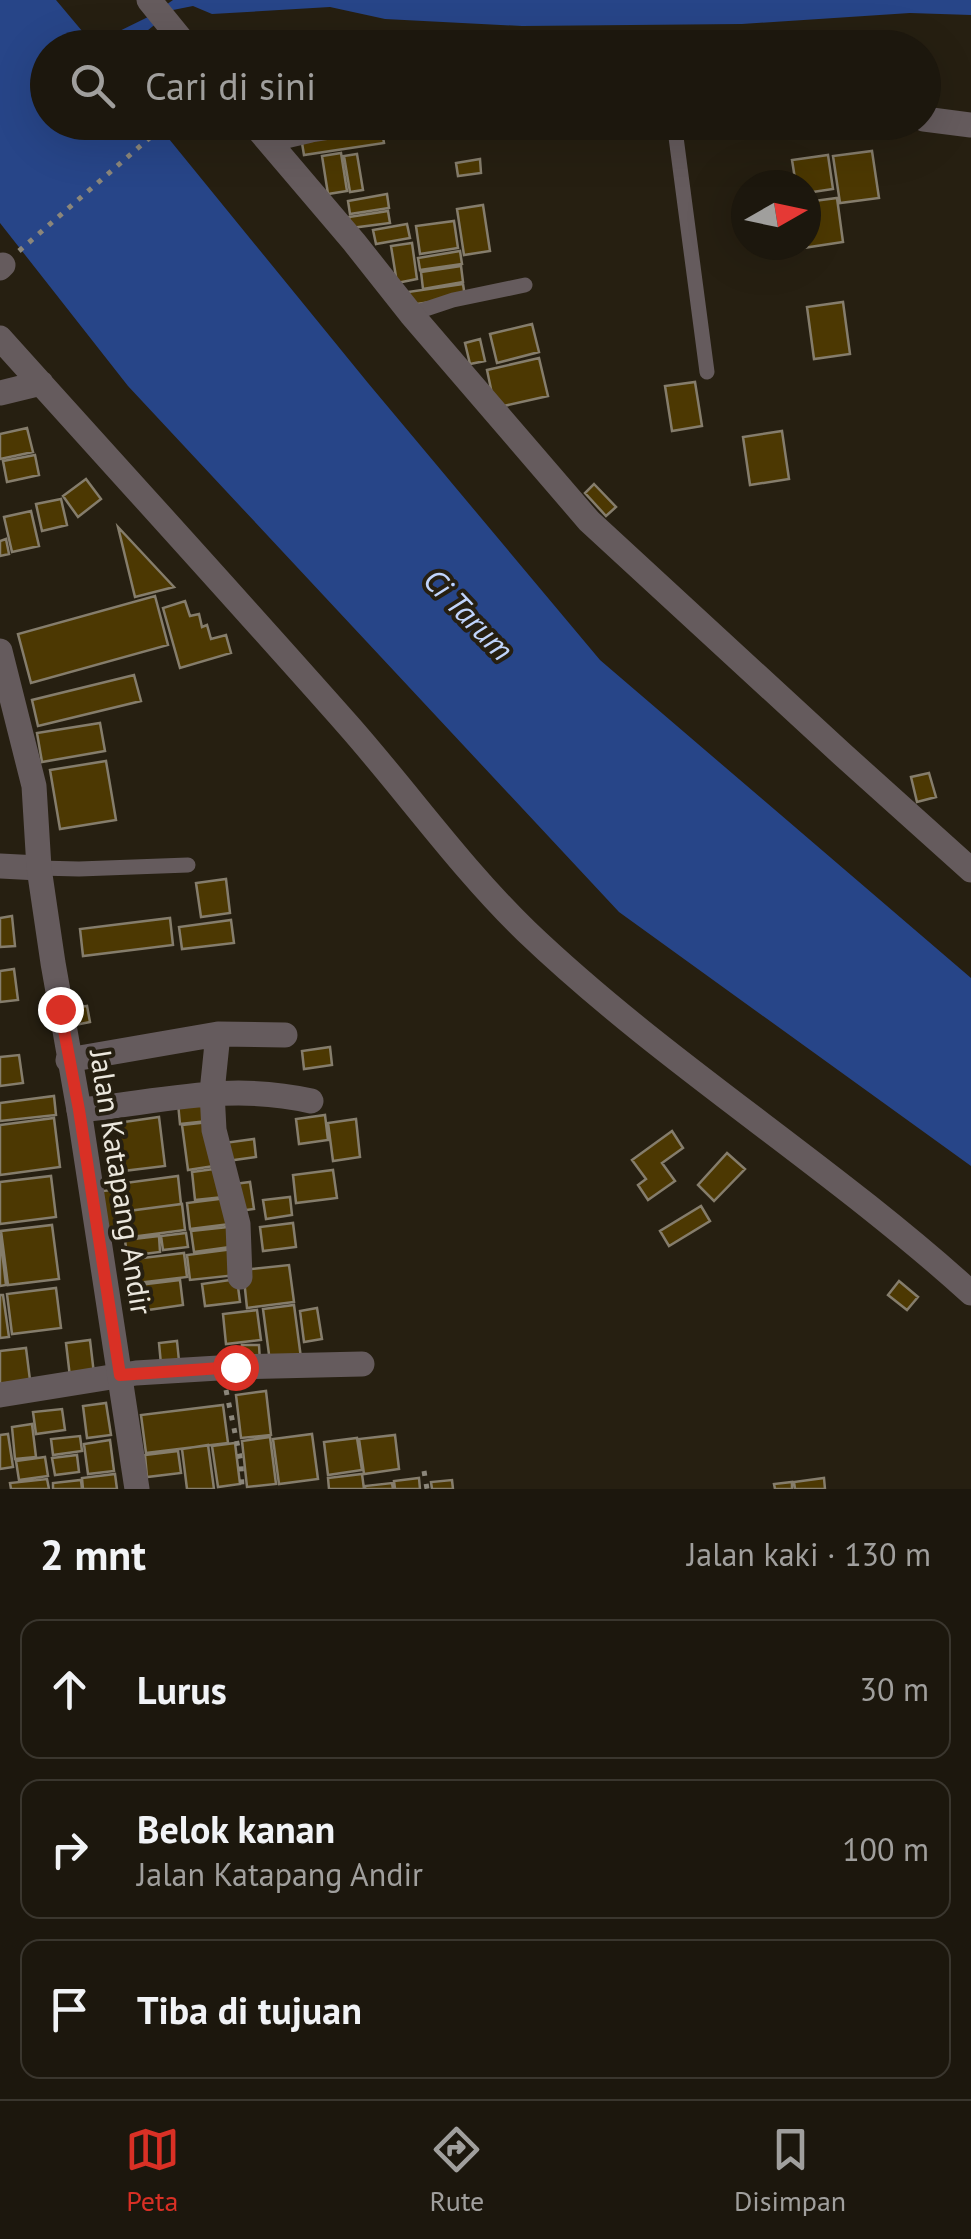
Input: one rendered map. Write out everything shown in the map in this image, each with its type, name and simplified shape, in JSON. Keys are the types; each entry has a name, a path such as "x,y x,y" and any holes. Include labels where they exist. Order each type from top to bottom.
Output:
{"street":[{"path":"156,8 174,30"},
{"path":"941,121 971,125"},
{"path":"268,140 410,314 589,521 971,870"},
{"path":"0,338 352,729 525,930 640,1032 791,1146 971,1292"},
{"path":"0,393 41,383"},
{"name":"Jalan Katapang Andir","path":"0,650 34,786 39,862 68,1060 137,1489"},
{"path":"0,866 39,862"},
{"path":"68,1060 218,1034 285,1035"},
{"path":"218,1034 212,1092 214,1130 238,1224 240,1277"},
{"path":"79,1110 212,1092 284,1095 311,1101"},
{"path":"0,1395 120,1375 362,1364"}],"lane":[{"path":"676,140 708,372"},
{"path":"410,314 526,284"},
{"path":"39,862 78,869 188,864"}],"path":[{"path":"1,266 147,140"},
{"path":"221,1368 242,1462 242,1489"},
{"path":"424,1470 427,1489"}],"water":[{"name":"Ci Tarum","path":"0,0 56,0 81,30 30,30 30,140 170,140 600,660 971,978 971,1166 619,912 128,386 0,223"},
{"path":"173,0 971,0 971,15 910,13 742,24 522,26 385,19 330,7 212,14 193,6 173,10 148,30 122,30"}],"building":[{"path":"302,140 384,140 384,143 304,155"},
{"path":"872,151 879,198 840,203 833,156"},
{"path":"341,153 347,191 328,194 322,156"},
{"path":"357,154 363,190 350,192 344,156"},
{"path":"828,155 833,189 821,191 821,170 794,170 792,160"},
{"path":"480,159 481,173 458,176 456,163"},
{"path":"387,194 389,208 350,214 348,201"},
{"path":"837,198 843,242 821,245 821,200"},
{"path":"483,205 490,251 464,255 457,209"},
{"path":"388,211 390,223 351,228 349,217"},
{"path":"454,221 458,248 420,254 416,226"},
{"path":"407,224 410,238 376,244 373,230"},
{"path":"412,243 417,279 397,283 391,246"},
{"path":"460,251 462,264 420,270 418,258"},
{"path":"461,266 463,282 423,289 421,272"},
{"path":"463,284 465,297 410,305 408,292"},
{"path":"843,302 850,354 814,359 807,307"},
{"path":"532,324 539,352 497,363 490,334"},
{"path":"480,339 485,361 470,364 465,343"},
{"path":"539,358 548,396 495,408 487,370"},
{"path":"695,382 702,426 672,431 665,386"},
{"path":"27,428 33,452 0,459 0,434"},
{"path":"782,431 789,479 750,485 743,437"},
{"path":"35,455 39,475 7,482 3,461"},
{"path":"86,479 101,499 78,517 63,496"},
{"path":"594,484 616,507 606,516 585,493"},
{"path":"61,499 67,525 42,531 36,504"},
{"path":"31,511 39,546 12,552 4,517"},
{"path":"118,527 174,587 135,597"},
{"path":"6,539 9,554 0,556 0,541"},
{"path":"155,596 168,645 31,683 18,634"},
{"path":"185,601 190,616 199,614 202,627 207,625 211,639 226,635 231,653 180,668 163,608"},
{"path":"134,675 141,701 38,726 32,700"},
{"path":"100,723 105,751 42,762 37,733"},
{"path":"106,761 116,820 60,829 50,770"},
{"path":"929,773 936,797 917,802 911,777"},
{"path":"226,879 230,913 201,917 196,883"},
{"path":"12,916 15,946 0,947 0,918"},
{"path":"170,918 173,945 83,956 80,929"},
{"path":"231,920 234,943 182,949 179,927"},
{"path":"14,969 18,1000 0,1002 0,971"},
{"path":"87,1006 90,1022 75,1025 73,1008"},
{"path":"330,1047 332,1065 304,1069 302,1051"},
{"path":"19,1055 23,1083 0,1086 0,1057"},
{"path":"54,1096 56,1115 0,1121 0,1103"},
{"path":"205,1099 208,1121 180,1124 178,1103"},
{"path":"325,1115 328,1140 299,1144 296,1119"},
{"path":"159,1117 165,1166 123,1171 117,1123"},
{"path":"54,1118 60,1167 0,1175 0,1125"},
{"path":"356,1119 360,1157 333,1161 328,1123"},
{"path":"209,1122 214,1166 188,1170 182,1125"},
{"path":"672,1131 683,1148 662,1163 675,1181 648,1200 638,1185 646,1179 632,1160"},
{"path":"254,1139 256,1157 227,1161 224,1143"},
{"path":"727,1153 745,1169 714,1201 698,1185"},
{"path":"221,1168 224,1197 195,1200 192,1172"},
{"path":"333,1170 337,1198 296,1203 293,1175"},
{"path":"51,1176 56,1217 0,1224 0,1182"},
{"path":"178,1176 181,1204 128,1211 125,1183"},
{"path":"250,1182 254,1209 238,1211 234,1184"},
{"path":"123,1189 128,1227 107,1229 102,1191"},
{"path":"290,1197 292,1215 266,1219 263,1200"},
{"path":"227,1198 230,1224 190,1229 187,1203"},
{"path":"182,1204 185,1230 131,1237 128,1211"},
{"path":"701,1206 710,1221 669,1246 660,1231"},
{"path":"293,1223 296,1247 263,1251 260,1227"},
{"path":"52,1225 59,1279 8,1285 1,1231"},
{"path":"228,1227 230,1247 194,1252 191,1231"},
{"path":"186,1233 188,1247 163,1250 161,1236"},
{"path":"0,1234 6,1285 0,1286"},
{"path":"159,1236 160,1252 127,1256 125,1240"},
{"path":"233,1249 237,1275 190,1280 187,1255"},
{"path":"184,1253 187,1277 129,1284 126,1260"},
{"path":"289,1265 294,1302 247,1308 243,1270"},
{"path":"237,1279 240,1302 205,1306 202,1284"},
{"path":"180,1280 183,1305 134,1312 130,1286"},
{"path":"899,1281 918,1297 907,1310 888,1295"},
{"path":"56,1288 61,1328 12,1334 7,1294"},
{"path":"0,1295 9,1337 0,1338"},
{"path":"294,1305 301,1358 270,1362 263,1309"},
{"path":"317,1308 322,1339 304,1342 300,1311"},
{"path":"257,1310 261,1340 226,1344 223,1314"},
{"path":"90,1340 94,1374 70,1377 66,1343"},
{"path":"177,1341 179,1361 161,1364 159,1343"},
{"path":"242,1345 259,1345 260,1362 243,1363"},
{"path":"26,1348 30,1380 0,1384 0,1351"},
{"path":"266,1391 271,1435 241,1438 236,1395"},
{"path":"106,1403 111,1435 87,1438 83,1406"},
{"path":"223,1405 228,1443 146,1453 141,1415"},
{"path":"62,1409 65,1430 36,1434 33,1412"},
{"path":"32,1424 36,1457 15,1459 12,1427"},
{"path":"8,1434 13,1467 0,1469 0,1435"},
{"path":"312,1434 318,1479 279,1484 273,1439"},
{"path":"395,1435 399,1469 364,1474 359,1439"},
{"path":"80,1436 82,1451 53,1455 51,1439"},
{"path":"270,1437 276,1484 247,1487 242,1441"},
{"path":"357,1438 362,1470 328,1475 324,1442"},
{"path":"110,1440 114,1471 88,1474 84,1444"},
{"path":"235,1443 240,1484 218,1487 212,1446"},
{"path":"208,1445 214,1489 187,1489 182,1449"},
{"path":"178,1451 181,1473 147,1477 145,1455"},
{"path":"77,1455 79,1472 55,1475 52,1458"},
{"path":"45,1457 48,1476 19,1480 16,1461"},
{"path":"115,1474 117,1489 83,1489 82,1478"},
{"path":"362,1474 364,1489 329,1489 328,1478"},
{"path":"419,1478 420,1489 395,1489 394,1481"},
{"path":"824,1478 825,1489 795,1489 794,1482"},
{"path":"47,1479 49,1489 11,1489 10,1483"},
{"path":"81,1480 82,1489 53,1489 53,1483"},
{"path":"452,1480 453,1489 432,1489 431,1482"},
{"path":"792,1482 792,1489 775,1489 774,1484"},
{"path":"392,1483 393,1489 365,1489 365,1486"}],"route":[{"path":"60,1009 120,1375 235,1367"}]}
